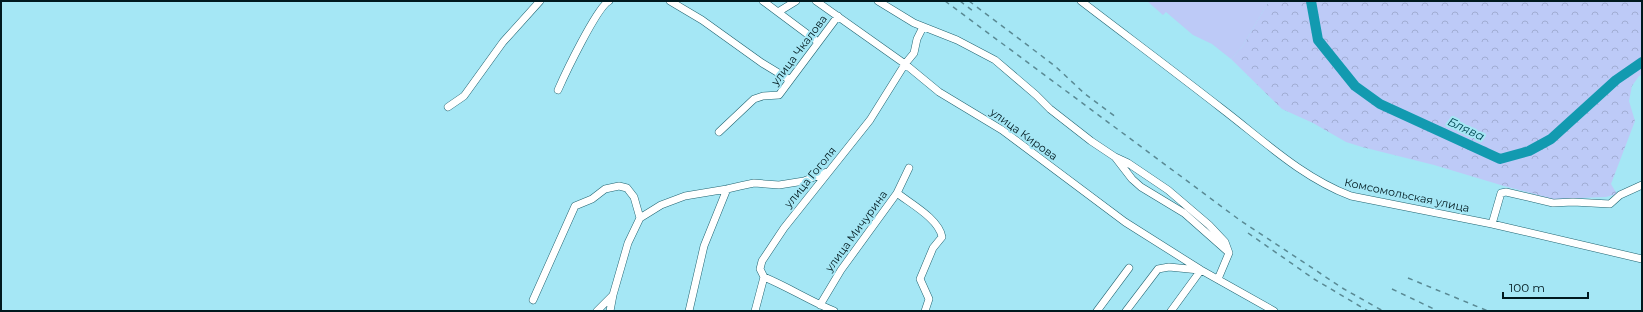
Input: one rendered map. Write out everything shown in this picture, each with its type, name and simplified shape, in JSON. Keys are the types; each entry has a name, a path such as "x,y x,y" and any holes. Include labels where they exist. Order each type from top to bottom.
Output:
{"street":[{"path":"448,107 464,96 503,42 540,1"},
{"path":"558,90 576,52 597,16 609,1"},
{"path":"670,1 702,20 762,63 790,80"},
{"path":"763,1 818,42"},
{"path":"778,12 796,1"},
{"name":"улица Кирова","path":"816,1 905,64 939,92 1002,130 1125,222 1263,308 1274,311"},
{"path":"878,1 914,23 957,40 995,60 1050,109 1091,141 1115,157 1128,163 1168,190 1209,225 1225,242 1229,253 1218,279"},
{"name":"Комсомольская улица","path":"1081,1 1220,107 1299,170 1330,188 1351,196 1492,224 1642,259"},
{"name":"улица Чкалова","path":"719,132 754,99 763,96 779,95 838,16"},
{"name":"улица Гоголя","path":"755,311 764,277 760,269 762,261 784,228 870,120 905,64 914,53 917,39 923,27"},
{"path":"1115,157 1132,179 1141,187 1184,213 1229,253"},
{"name":"улица Мичурина","path":"820,305 841,270 897,193 909,168"},
{"path":"610,311 628,243 640,218 661,205 685,196 754,183 779,185 792,183 814,178 829,171"},
{"path":"1492,224 1501,193 1511,193 1553,203 1573,202 1610,204 1620,195 1642,185"},
{"path":"533,300 575,206 592,199 605,189 619,186 627,188 634,197 640,218"},
{"path":"689,311 704,246 727,189"},
{"path":"897,193 934,221 941,232 942,237 933,248 920,279 929,299 925,311"},
{"path":"1126,311 1158,269 1169,267 1201,270"},
{"path":"1097,311 1129,268"},
{"path":"1171,311 1201,270"},
{"path":"764,277 790,288 834,311"},
{"path":"597,311 613,295"}],"green space":[{"path":"1147,1 1269,1 1242,47 1231,59 1212,44 1193,35 1166,12 1163,15"},
{"path":"1269,1 1642,1 1642,75 1639,76 1632,86 1629,101 1635,121 1611,184 1617,194 1606,197 1553,199 1346,142 1313,123 1282,109 1231,59 1242,47"}],"waterway":[{"name":"Блява","path":"1311,1 1318,40 1355,86 1380,104 1500,159 1529,151 1551,139 1616,80 1642,62"}],"railway":[{"path":"945,1 1241,221 1344,289 1383,311"},
{"path":"960,1 973,11"},
{"path":"969,1 1055,66 1085,94 1116,117"},
{"path":"1248,233 1314,279 1368,311"},
{"path":"1408,278 1488,311"},
{"path":"1392,289 1438,311"}]}
